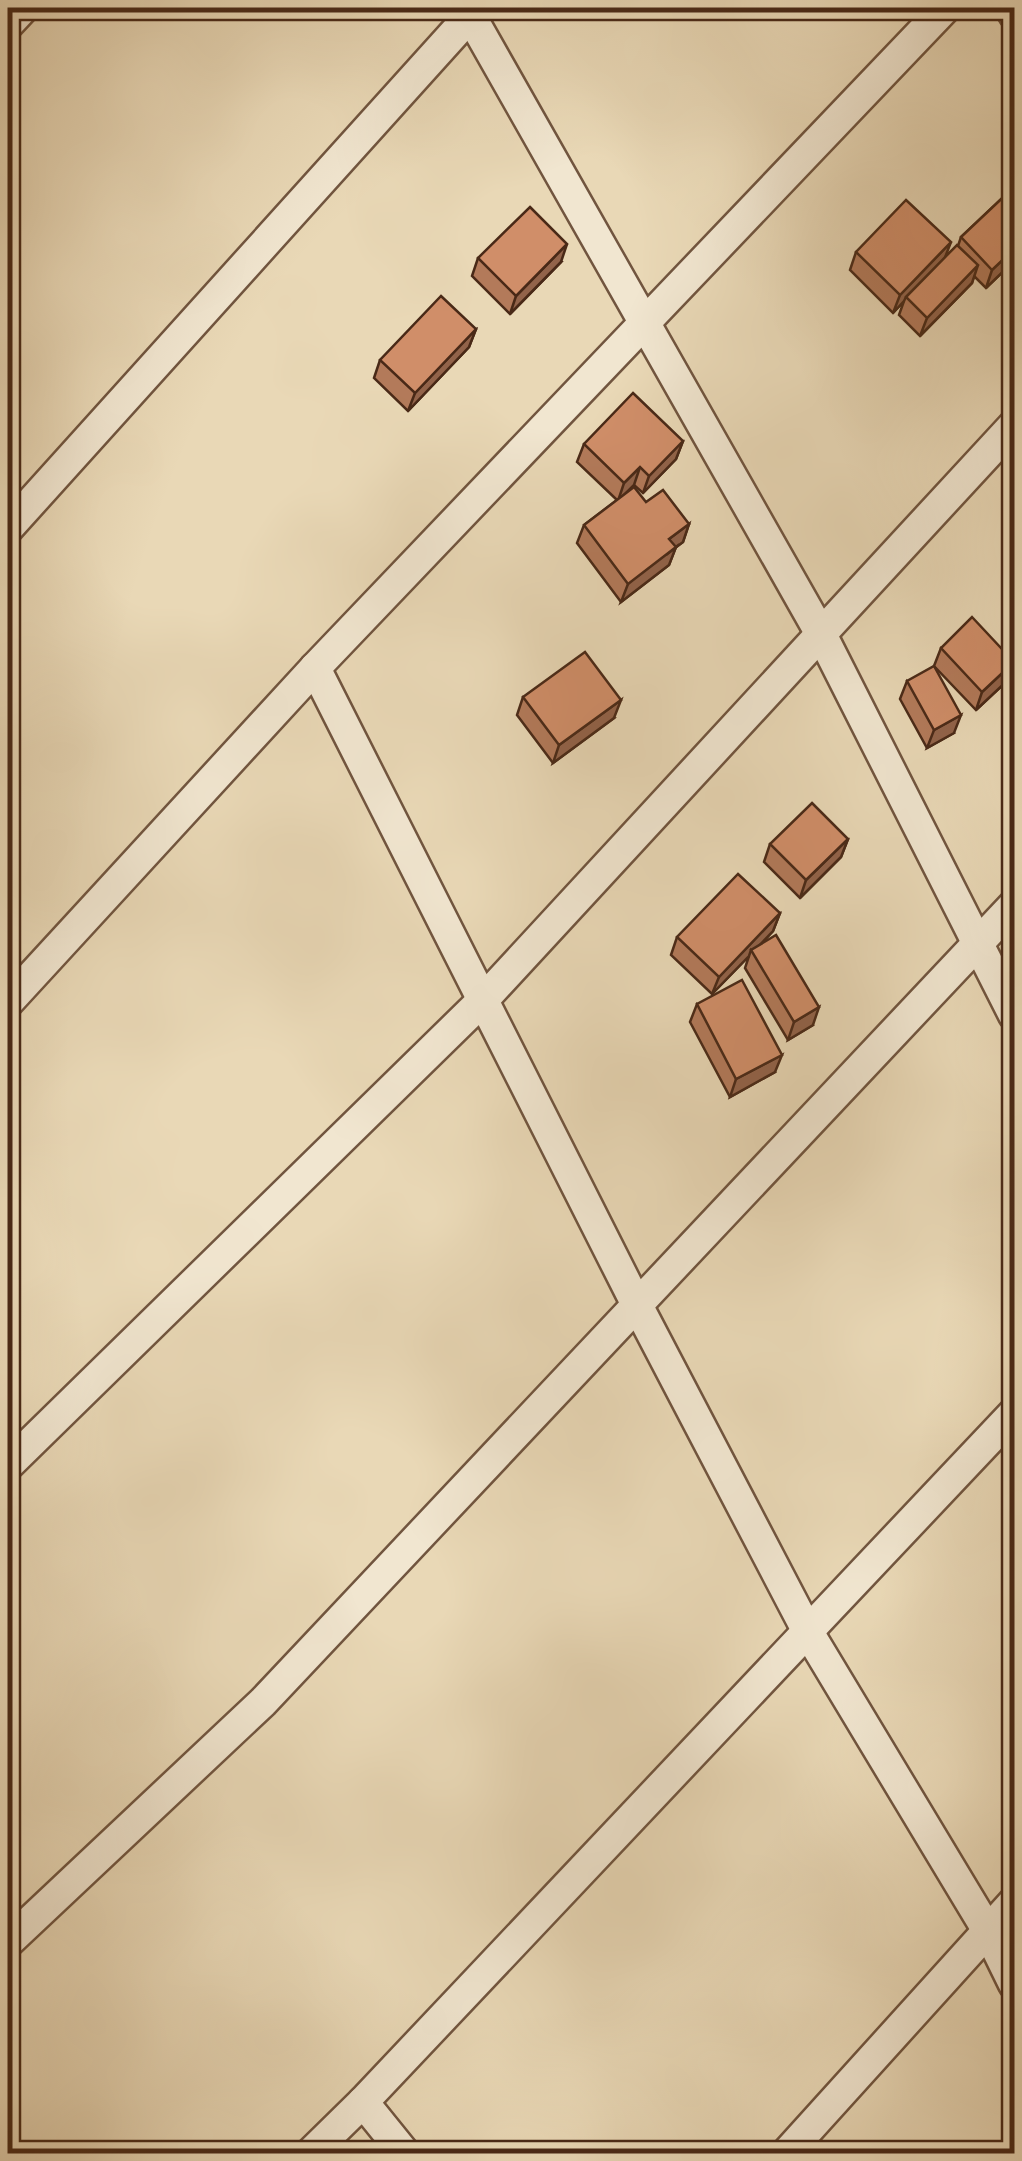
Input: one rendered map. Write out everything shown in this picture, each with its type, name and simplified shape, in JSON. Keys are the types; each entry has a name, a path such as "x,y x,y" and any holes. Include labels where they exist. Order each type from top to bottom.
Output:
{"street":[{"path":"8,24 24,8"},
{"path":"8,1002 315,668 945,8"},
{"path":"8,528 472,10 642,322 821,634 1014,1015"},
{"path":"8,1465 483,1000 1014,425"},
{"path":"315,668 637,1305 808,1632 988,1931 1014,1984"},
{"path":"8,1942 263,1702 1014,905"},
{"path":"310,2154 364,2102 1014,1413"},
{"path":"786,2154 1014,1902"},
{"path":"364,2102 405,2154"}],"building":[{"path":"1014,187 1014,249 992,270 961,237"},
{"path":"906,200 951,242 900,295 856,252"},
{"path":"530,207 567,244 516,296 478,258"},
{"path":"957,245 978,265 927,318 906,297"},
{"path":"441,296 476,329 415,393 380,360"},
{"path":"633,393 683,441 649,476 640,467 624,483 584,444"},
{"path":"634,487 646,502 663,490 689,524 669,539 676,547 628,584 584,525"},
{"path":"972,617 1014,662 982,692 941,648"},
{"path":"585,652 621,700 559,745 523,697"},
{"path":"934,666 961,715 934,730 907,681"},
{"path":"812,803 848,839 806,880 770,844"},
{"path":"738,874 780,913 719,977 677,937"},
{"path":"776,935 819,1007 794,1022 751,950"},
{"path":"742,980 782,1055 736,1079 697,1004"}]}
